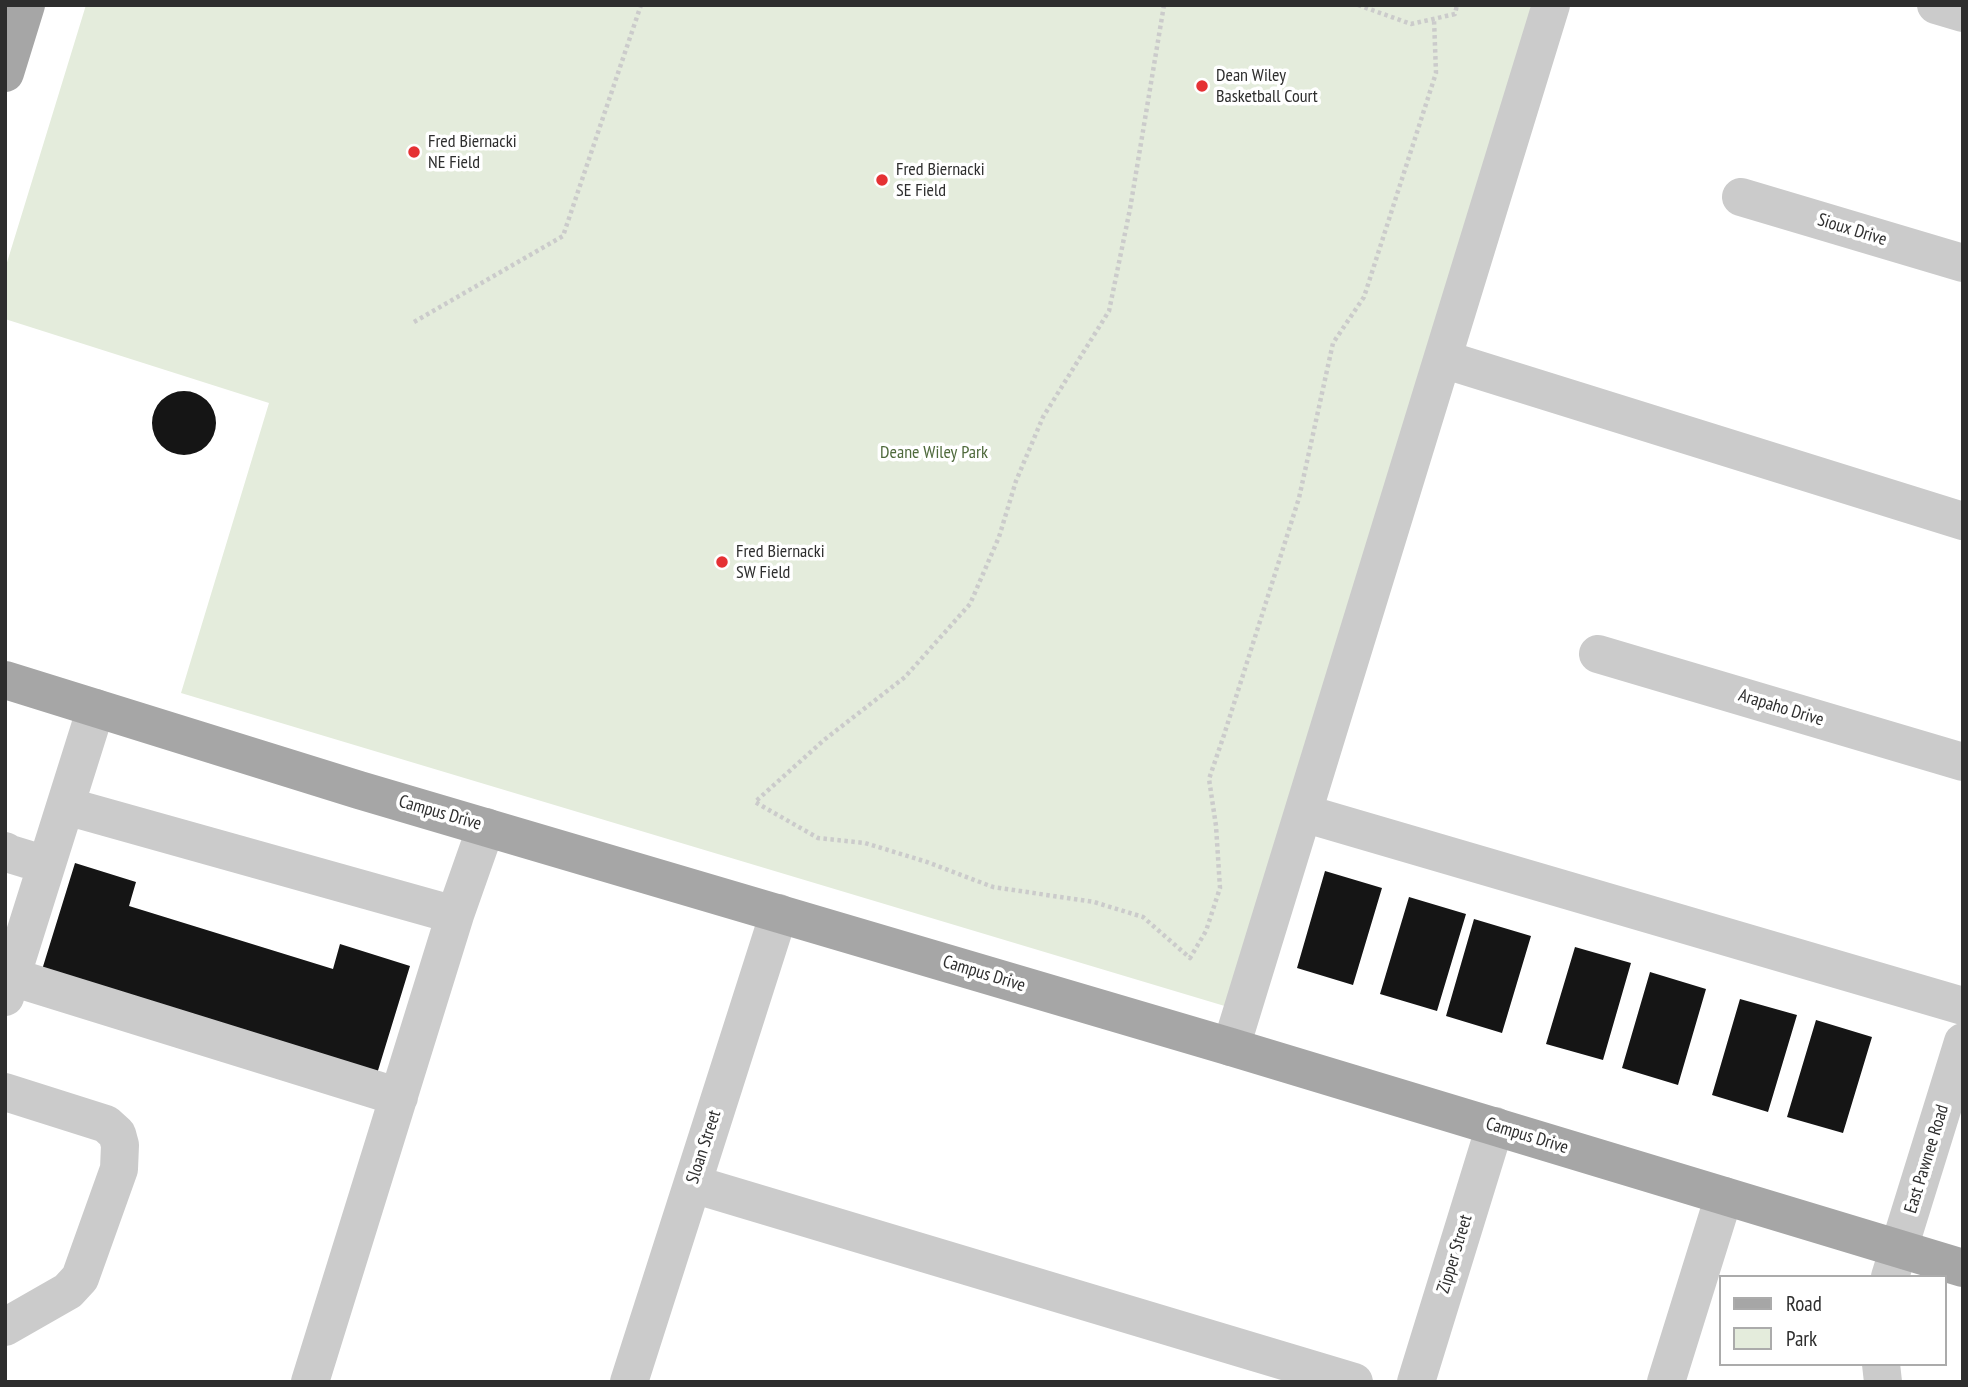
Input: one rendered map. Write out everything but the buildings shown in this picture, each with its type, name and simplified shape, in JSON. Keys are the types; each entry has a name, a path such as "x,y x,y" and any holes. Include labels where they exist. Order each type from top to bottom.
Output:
{"main road":[{"path":"5,73 26,5"},
{"name":"Campus Drive","path":"5,680 359,790 1231,1047 1724,1196 1895,1263 1963,1268"}],"street":[{"path":"1231,1047 1551,5"},
{"path":"1936,5 1963,13"},
{"name":"Sioux Drive","path":"1741,197 1963,263"},
{"path":"1443,359 1963,521"},
{"name":"Arapaho Drive","path":"1598,654 1963,762"},
{"path":"96,708 10,968 399,1097"},
{"path":"65,806 455,915"},
{"path":"1303,813 1963,1006"},
{"path":"310,1382 455,915 486,827"},
{"path":"5,851 46,865"},
{"name":"Sloan Street","path":"629,1382 779,913"},
{"name":"East Pawnee Road","path":"1895,1263 1963,1042"},
{"path":"5,1092 106,1124 117,1134 120,1144 119,1169 80,1278 68,1292 5,1327"},
{"name":"Zipper Street","path":"1416,1382 1495,1126"},
{"path":"693,1184 1354,1382"},
{"path":"1666,1382 1724,1196"}],"path":[{"path":"414,322 563,236 640,5"},
{"path":"1164,5 1130,209 1109,311 1043,417 1016,481 999,537 970,604 905,677 824,740 755,802 818,838 864,843 927,862 993,887 1094,902 1143,918 1190,958 1206,931 1220,888 1216,826 1209,779 1299,498 1333,343 1364,297 1436,73 1434,19"},
{"path":"1358,5 1411,24 1455,14 1457,5"}],"green space":[{"name":"Deane Wiley Park","path":"86,5 1543,5 1228,1007 181,693 269,403 5,319 5,269"}],"place":[{"name":"Dean Wiley Basketball Court","path":"1202,86"},
{"name":"Fred Biernacki NE Field","path":"414,152"},
{"name":"Fred Biernacki SE Field","path":"882,180"},
{"name":"Fred Biernacki SW Field","path":"722,562"}]}
